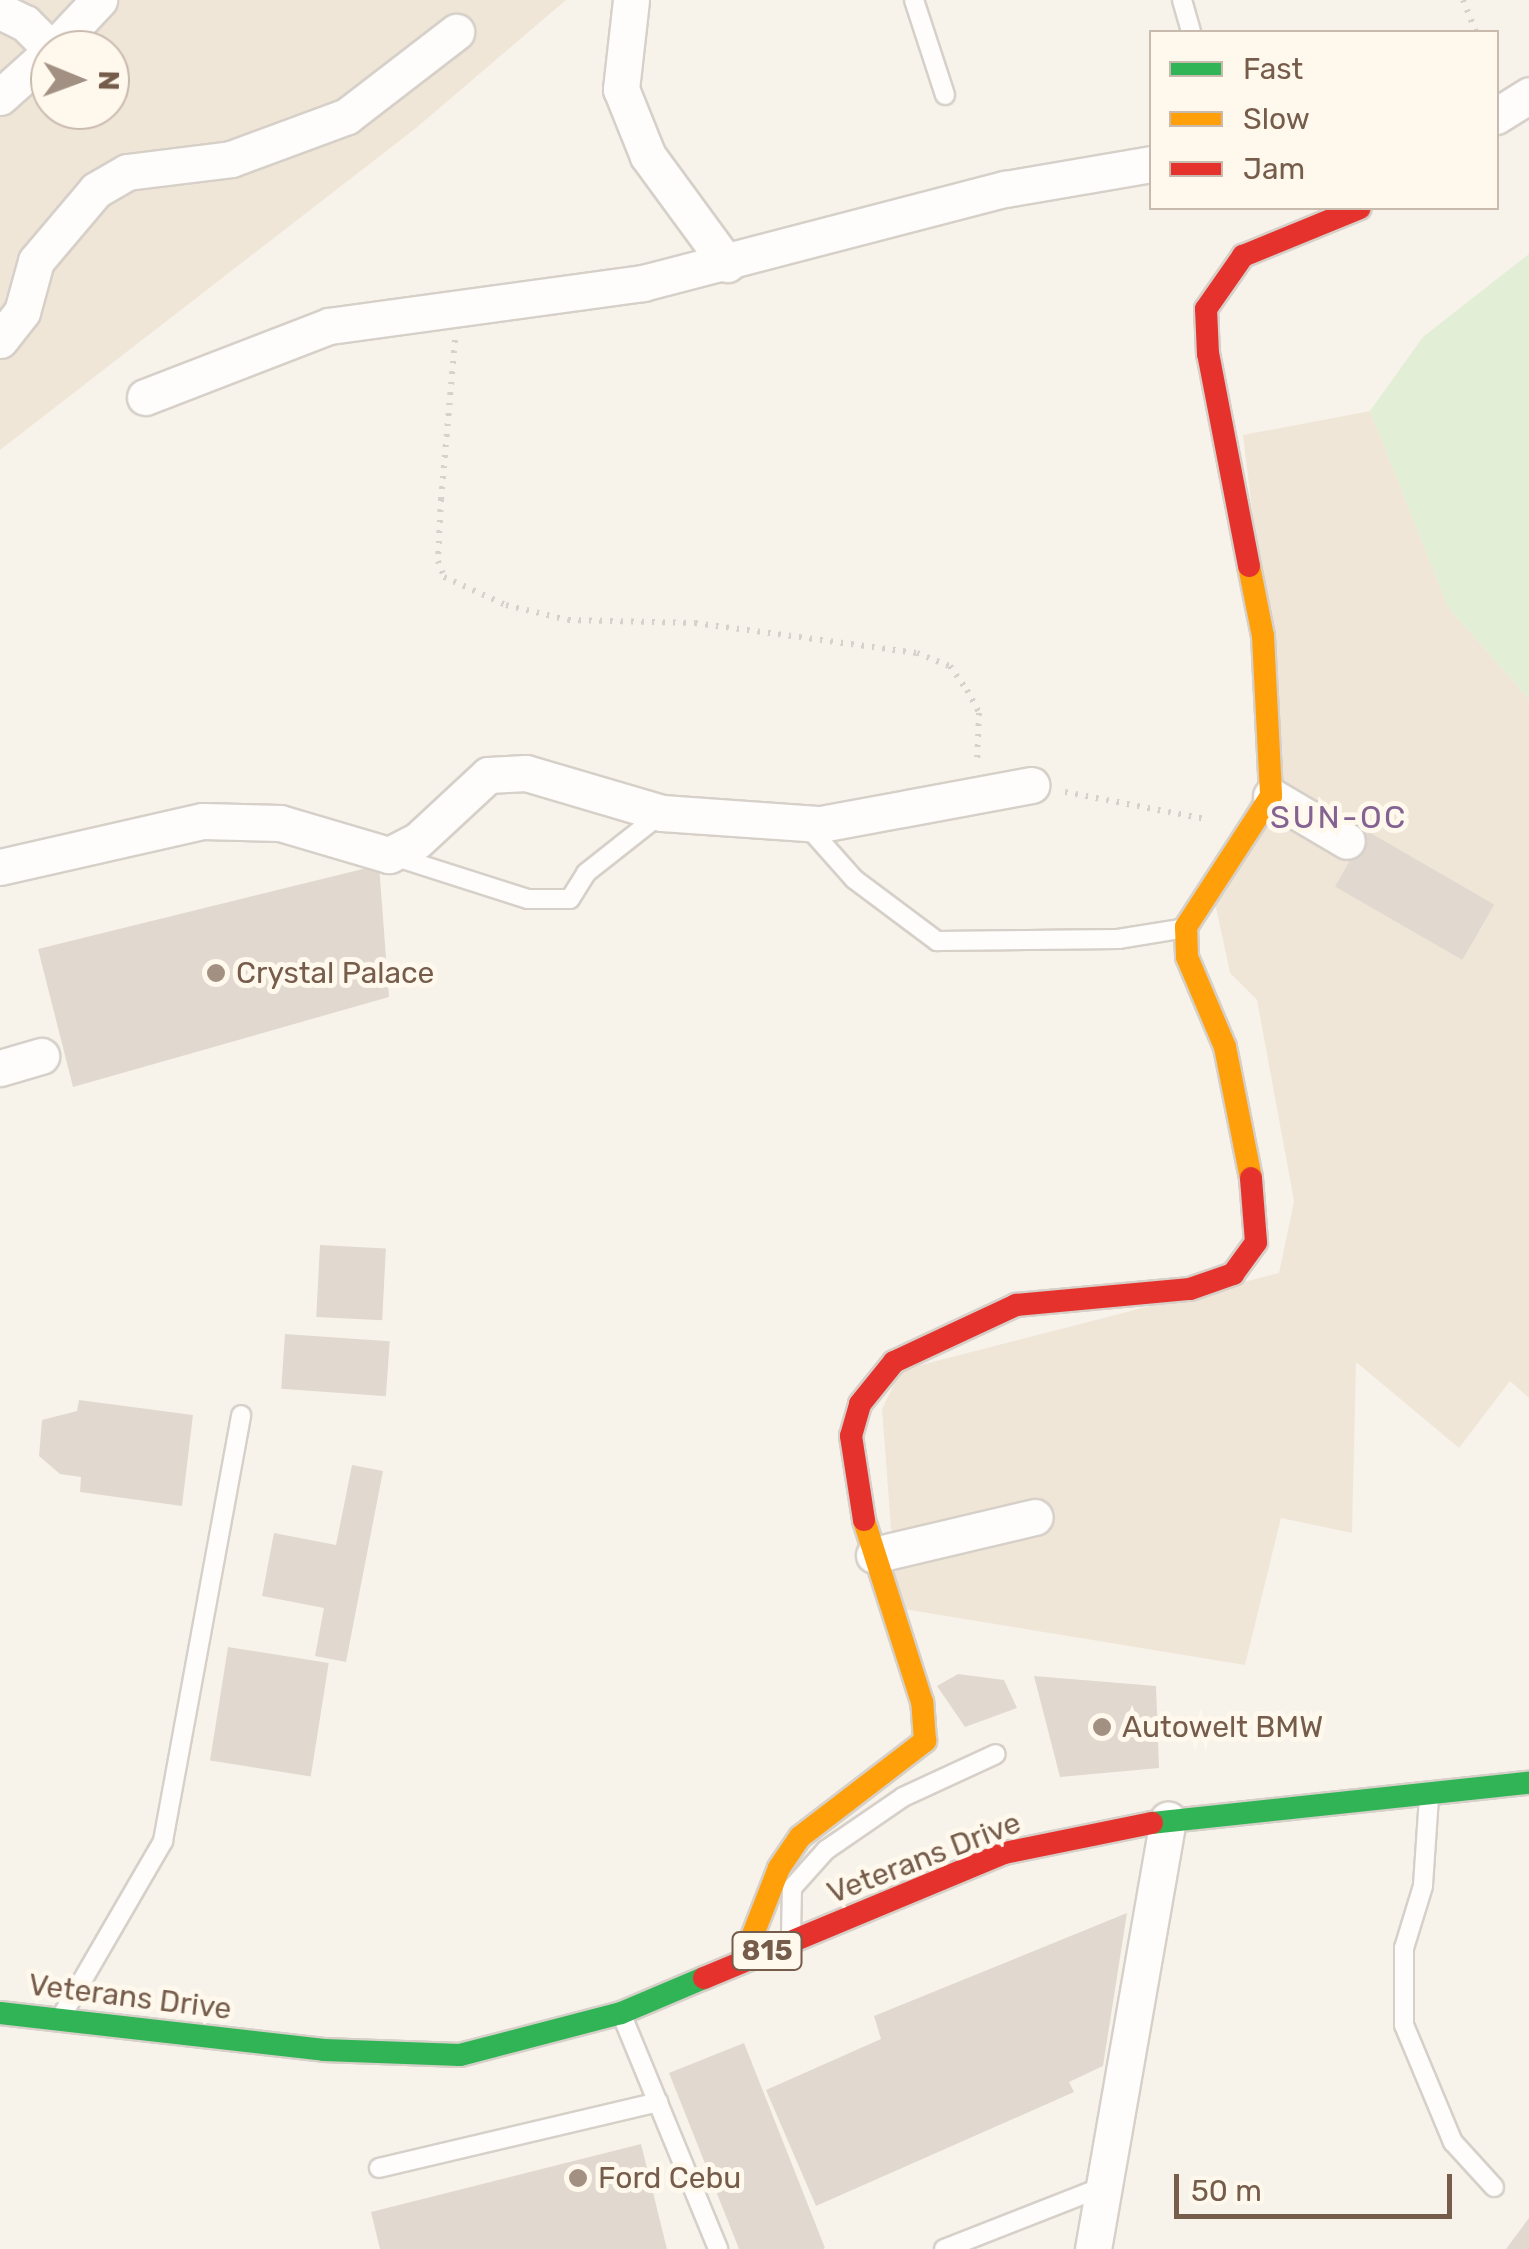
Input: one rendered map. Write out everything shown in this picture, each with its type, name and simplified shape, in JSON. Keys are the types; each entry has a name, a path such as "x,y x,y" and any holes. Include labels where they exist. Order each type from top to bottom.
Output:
{"street":[{"path":"71,30 99,0"},
{"path":"632,0 620,90 648,156 727,264"},
{"path":"0,10 32,30"},
{"path":"0,340 22,312 36,261 96,190 127,172 231,159 348,116 456,32"},
{"path":"0,97 30,70"},
{"path":"1499,114 1529,95"},
{"path":"145,397 329,326 458,309 727,264 1005,189 1149,165"},
{"path":"743,1960 779,1868 800,1838 925,1741 922,1702 874,1556 852,1419 894,1362 1016,1305 1190,1288 1233,1274 1256,1242 1257,1208 1224,1047 1188,957 1186,927 1271,796 1263,636 1208,354 1206,309 1243,256 1355,210"},
{"path":"0,867 202,821 280,823 389,855 417,841 488,775 526,773 662,813 803,822 1032,786"},
{"path":"1271,796 1347,842"},
{"path":"0,1068 41,1056"},
{"path":"874,1556 1035,1517"},
{"name":"Veterans Drive","path":"0,2012 61,2016 324,2050 460,2055 622,2013 1004,1853 1168,1820 1529,1782"},
{"path":"1093,2249 1168,1820"}],"lane":[{"path":"914,0 945,95"},
{"path":"1182,0 1190,30"},
{"path":"389,855 528,900 570,899 586,873 662,813"},
{"path":"803,822 854,879 908,926 937,940 1118,939 1186,927"},
{"path":"61,2016 163,1841 241,1415"},
{"path":"791,1941 792,1888 826,1850 903,1797 996,1754"},
{"path":"1429,1793 1423,1886 1404,1948 1404,2026 1453,2142 1494,2187"},
{"path":"622,2013 718,2249"},
{"path":"379,2168 658,2102"},
{"path":"944,2249 1106,2186"}],"path":[{"path":"1463,0 1475,30"},
{"path":"458,309 441,499 438,561 444,577 506,606 568,620 715,625 917,653 950,666 979,713 974,794"},
{"path":"1032,786 1250,828"}],"shaded area":[{"path":"0,0 566,0 416,128 0,450"},
{"path":"1370,411 1448,607 1529,699 1529,1398 1510,1381 1459,1448 1356,1362 1352,1533 1281,1518 1245,1665 897,1608 882,1409 901,1370 1279,1273 1294,1201 1257,1000 1230,973 1210,879 1280,742 1243,435"}],"green space":[{"path":"1529,254 1529,699 1448,607 1370,411 1423,337"}],"building":[{"path":"1367,831 1494,905 1462,960 1335,886"},
{"name":"Crystal Palace","path":"379,865 389,997 73,1087 38,949"},
{"path":"320,1245 386,1248 382,1320 316,1317"},
{"path":"285,1334 390,1341 386,1396 281,1389"},
{"path":"79,1400 193,1415 182,1506 80,1492 81,1477 60,1474 39,1456 42,1420 77,1411"},
{"path":"352,1465 383,1471 346,1662 315,1656 324,1608 262,1596 274,1533 336,1545"},
{"path":"228,1647 329,1663 311,1777 210,1761"},
{"path":"958,1674 1004,1680 1017,1708 965,1727 937,1686"},
{"name":"Autowelt BMW","path":"1034,1676 1156,1686 1159,1768 1060,1777"},
{"path":"1127,1913 1103,2066 1069,2082 1074,2092 816,2206 766,2090 881,2039 874,2016"},
{"path":"744,2043 823,2249 739,2249 669,2073"},
{"name":"Ford Cebu","path":"641,2144 667,2249 380,2249 371,2212"},
{"path":"1529,2218 1529,2249 1506,2249"}],"traffic: fast":[{"path":"1152,1823 1529,1783"},
{"path":"0,2013 324,2050 460,2055 621,2013 704,1978"}],"traffic: slow":[{"path":"1249,566 1263,636 1271,796 1186,927 1187,957 1225,1047 1251,1178"},
{"path":"743,1960 779,1868 800,1837 925,1741 922,1702 864,1520"}],"traffic: jam":[{"path":"1249,566 1208,354 1206,309 1243,256 1355,210"},
{"path":"864,1520 851,1436 860,1404 894,1362 1016,1305 1190,1289 1233,1274 1256,1242 1251,1178"},
{"path":"704,1978 1004,1853 1152,1823"}],"place":[{"name":"Crystal Palace","path":"216,973"},
{"name":"Autowelt BMW","path":"1102,1727"},
{"name":"Ford Cebu","path":"578,2178"}],"district":[{"name":"SUN-OC","path":"1339,817"}]}
